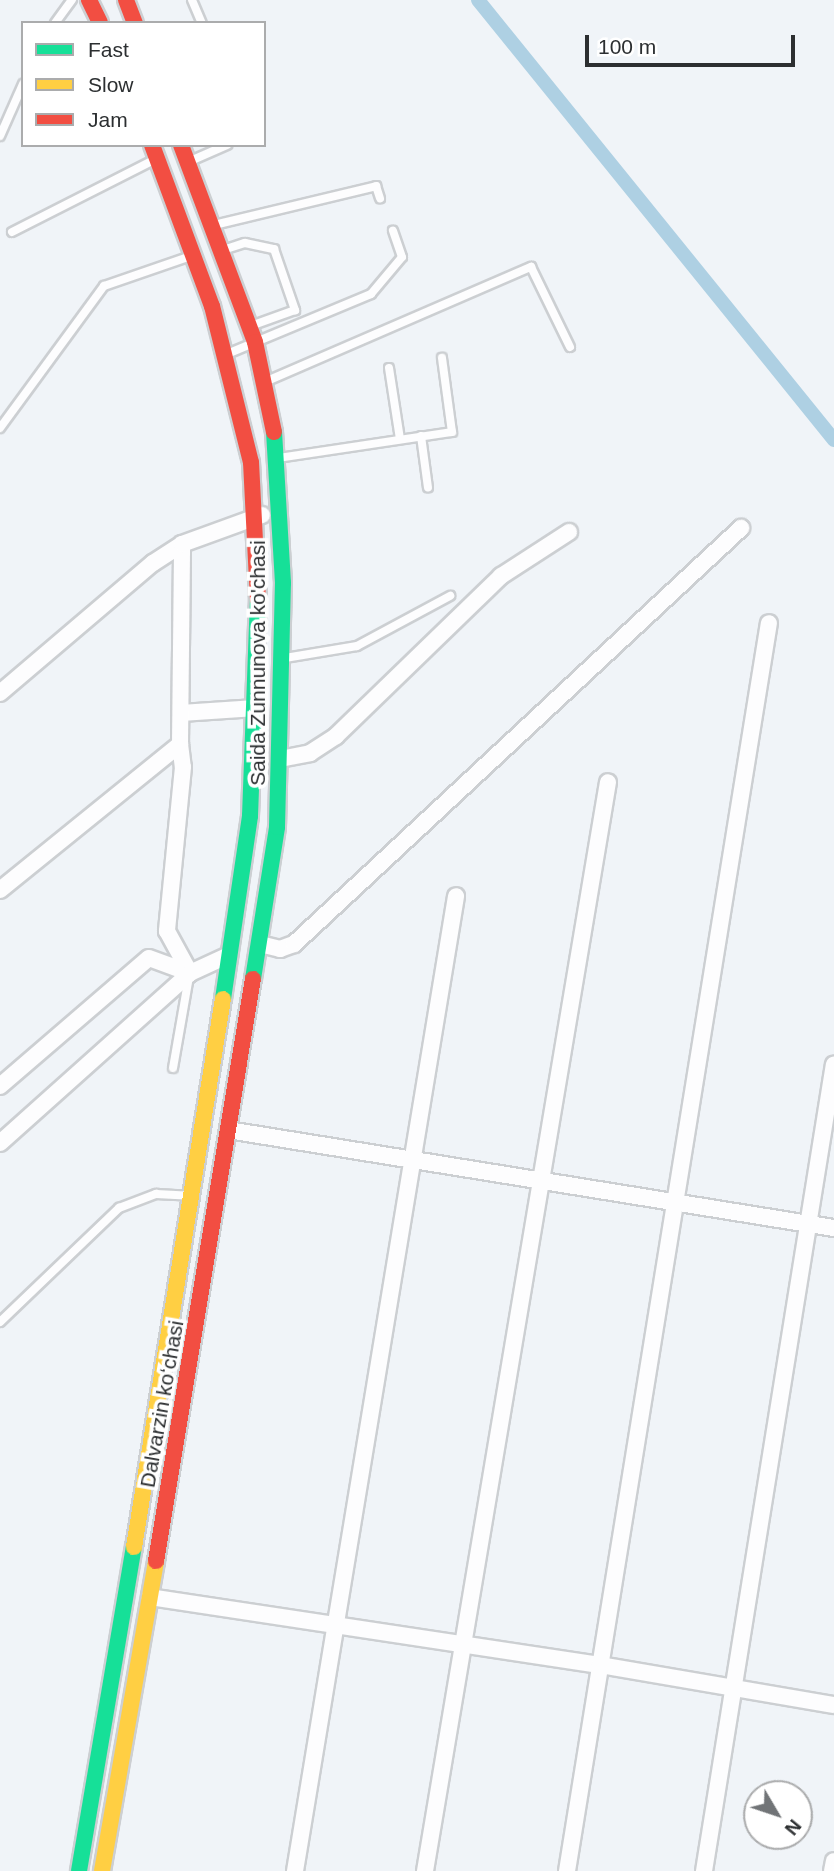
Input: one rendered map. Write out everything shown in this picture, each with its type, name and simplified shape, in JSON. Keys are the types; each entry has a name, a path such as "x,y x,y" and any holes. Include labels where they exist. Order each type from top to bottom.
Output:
{"main road":[{"path":"89,0 99,21"},
{"path":"126,0 134,21"},
{"name":"Saida Zunnunova ko'chasi","path":"182,147 214,225 253,334 275,434 283,583 280,759 278,816 260,944"},
{"name":"Saida Zunnunova ko'chasi","path":"155,152 194,256 226,354 246,440 259,626 250,817 229,956"},
{"path":"246,440 275,434"},
{"path":"250,817 278,816"},
{"name":"Dalvarzin koʻchasi","path":"102,1871 260,944"},
{"name":"Dalvarzin koʻchasi","path":"79,1871 193,1197 229,956"},
{"path":"83,1846 107,1848"}],"street":[{"path":"0,693 153,563 182,544 251,517 277,510"},
{"path":"260,944 280,949 294,944 741,528"},
{"path":"280,759 310,753 336,736 501,576 569,532"},
{"path":"182,544 180,744 183,767 167,932 190,973"},
{"path":"567,1871 769,623"},
{"path":"181,713 256,708"},
{"path":"0,890 180,744"},
{"path":"425,1871 608,782"},
{"path":"295,1871 456,896"},
{"path":"0,1143 190,973 229,956"},
{"path":"0,1086 149,958 190,973"},
{"path":"704,1871 834,1064"},
{"path":"228,1130 834,1228"},
{"path":"150,1597 336,1623 834,1705"},
{"path":"832,1871 834,1861"}],"lane":[{"path":"56,21 72,0"},
{"path":"192,0 201,21"},
{"path":"0,136 21,89"},
{"path":"188,162 222,147"},
{"path":"12,232 155,152"},
{"path":"214,225 376,186 380,198"},
{"path":"253,334 371,294 402,257 393,231"},
{"path":"223,250 245,243 274,249 295,310 253,334 226,354"},
{"path":"0,428 104,286 194,256"},
{"path":"264,383 531,267 570,346"},
{"path":"275,458 452,432 442,358"},
{"path":"389,368 400,439"},
{"path":"421,436 428,488"},
{"path":"282,658 357,646 450,596"},
{"path":"173,1068 190,973"},
{"path":"0,1322 119,1208 156,1194 193,1197"}],"waterway":[{"path":"478,0 834,440"}],"traffic: fast":[{"path":"253,979 277,827 283,583 274,432"},
{"path":"223,999 250,816 258,600"},
{"path":"79,1871 134,1547"}],"traffic: slow":[{"path":"134,1547 223,999"},
{"path":"102,1871 156,1561"}],"traffic: jam":[{"path":"89,0 99,21"},
{"path":"126,0 134,21"},
{"path":"153,147 212,306 251,462 258,600"},
{"path":"182,147 255,342 274,432"},
{"path":"156,1561 253,979"}]}
